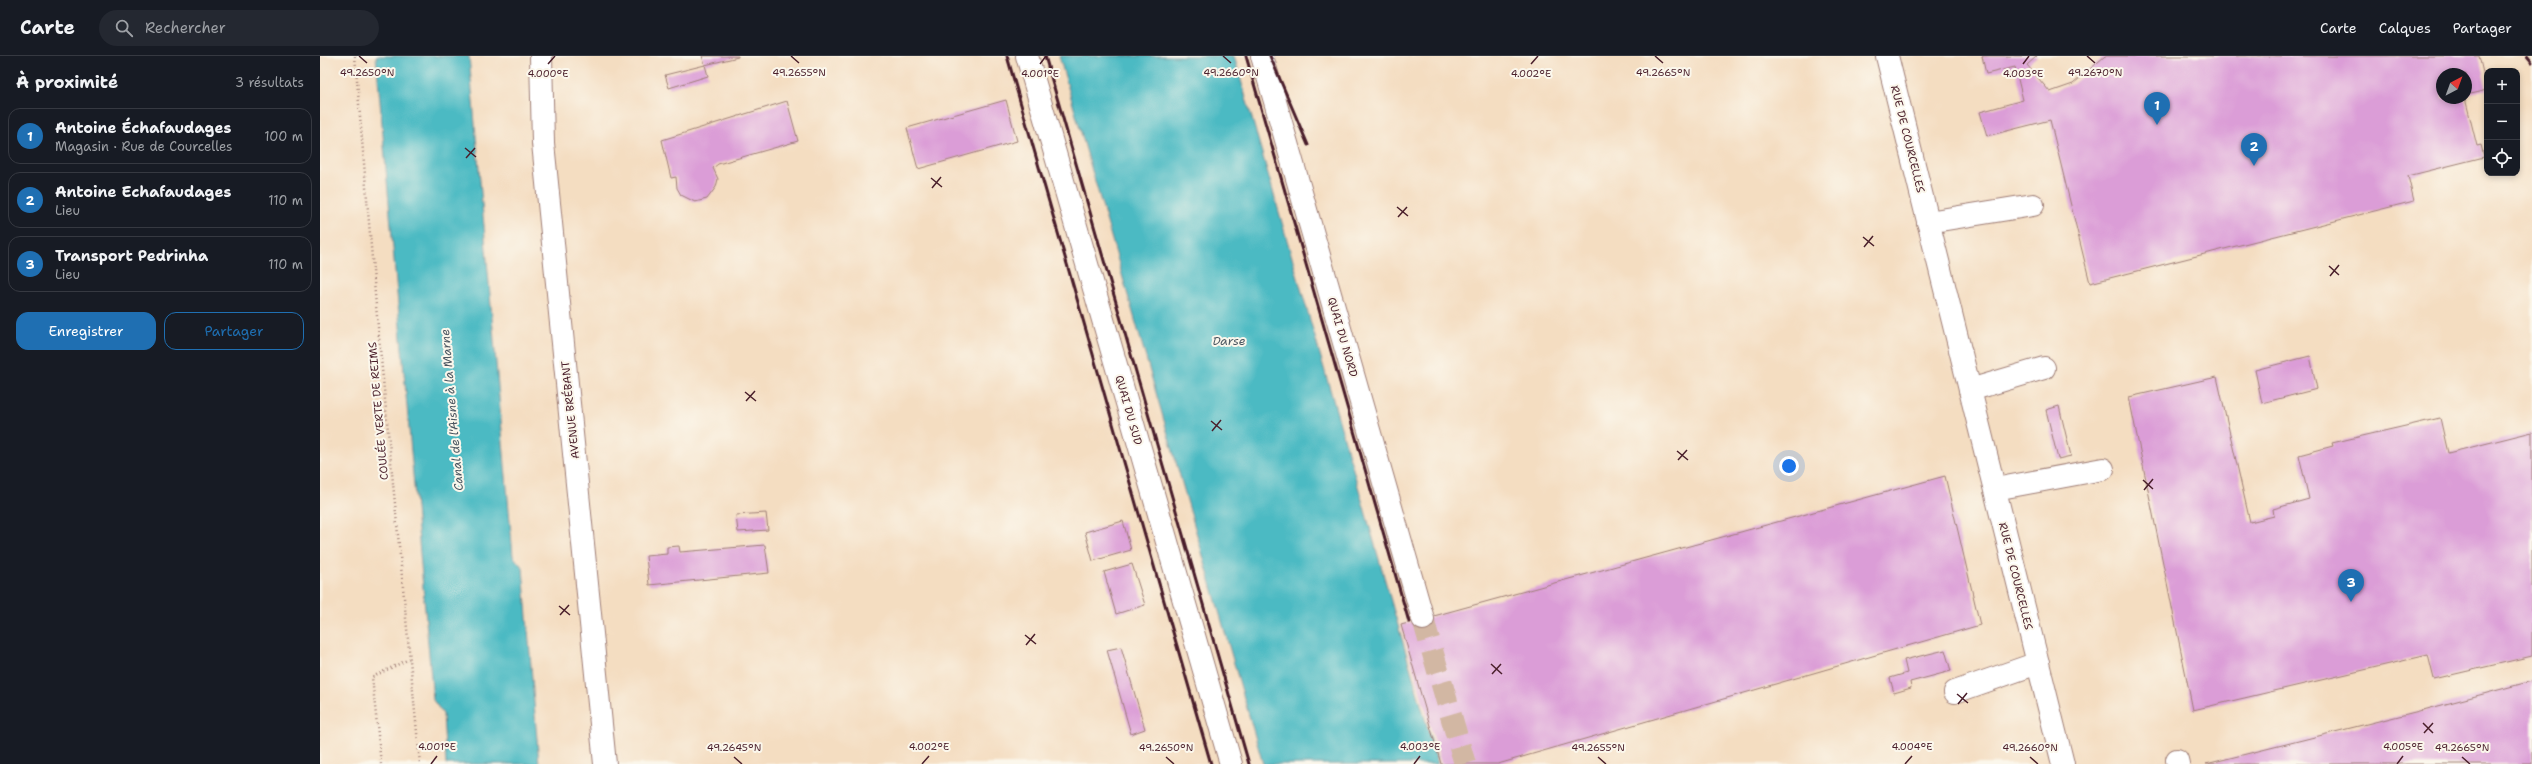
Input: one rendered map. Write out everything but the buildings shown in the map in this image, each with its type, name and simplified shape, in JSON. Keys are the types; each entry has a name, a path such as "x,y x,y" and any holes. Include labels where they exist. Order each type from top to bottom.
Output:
{"street":[{"name":"AVENUE BRÉBANT","path":"541,56 543,143 605,764"},
{"name":"QUAI DU SUD","path":"1027,56 1232,764"},
{"name":"QUAI DU NORD","path":"1262,56 1423,619"},
{"name":"RUE DE COURCELLES","path":"1887,56 2063,764"},
{"path":"1928,222 2033,205"},
{"path":"1970,390 2044,368"},
{"path":"1995,489 2103,469"},
{"path":"1955,692 2038,663"}],"path":[{"name":"COULÉE VERTE DE REIMS","path":"355,56 376,306 420,764"},
{"path":"381,764 372,677 409,658"}],"water":[{"name":"Canal de l'Aisne à la Marne","path":"376,56 469,56 513,556 523,568 539,764 446,764 443,714 433,700"},
{"name":"Darse","path":"1059,56 1234,56 1438,764 1263,764"}],"tunnel":[{"path":"1423,619 1465,764"}],"railway":[{"path":"1007,56 1211,764"},
{"path":"1045,56 1249,764"},
{"path":"1246,56 1409,622"},
{"path":"1270,56 1308,145"},
{"path":"2527,56 2532,62"}],"place":[{"name":"Antoine Échafaudages","path":"2157,125"},
{"name":"Antoine Echafaudages","path":"2254,166"},
{"name":"Transport Pedrinha","path":"2351,602"}]}
